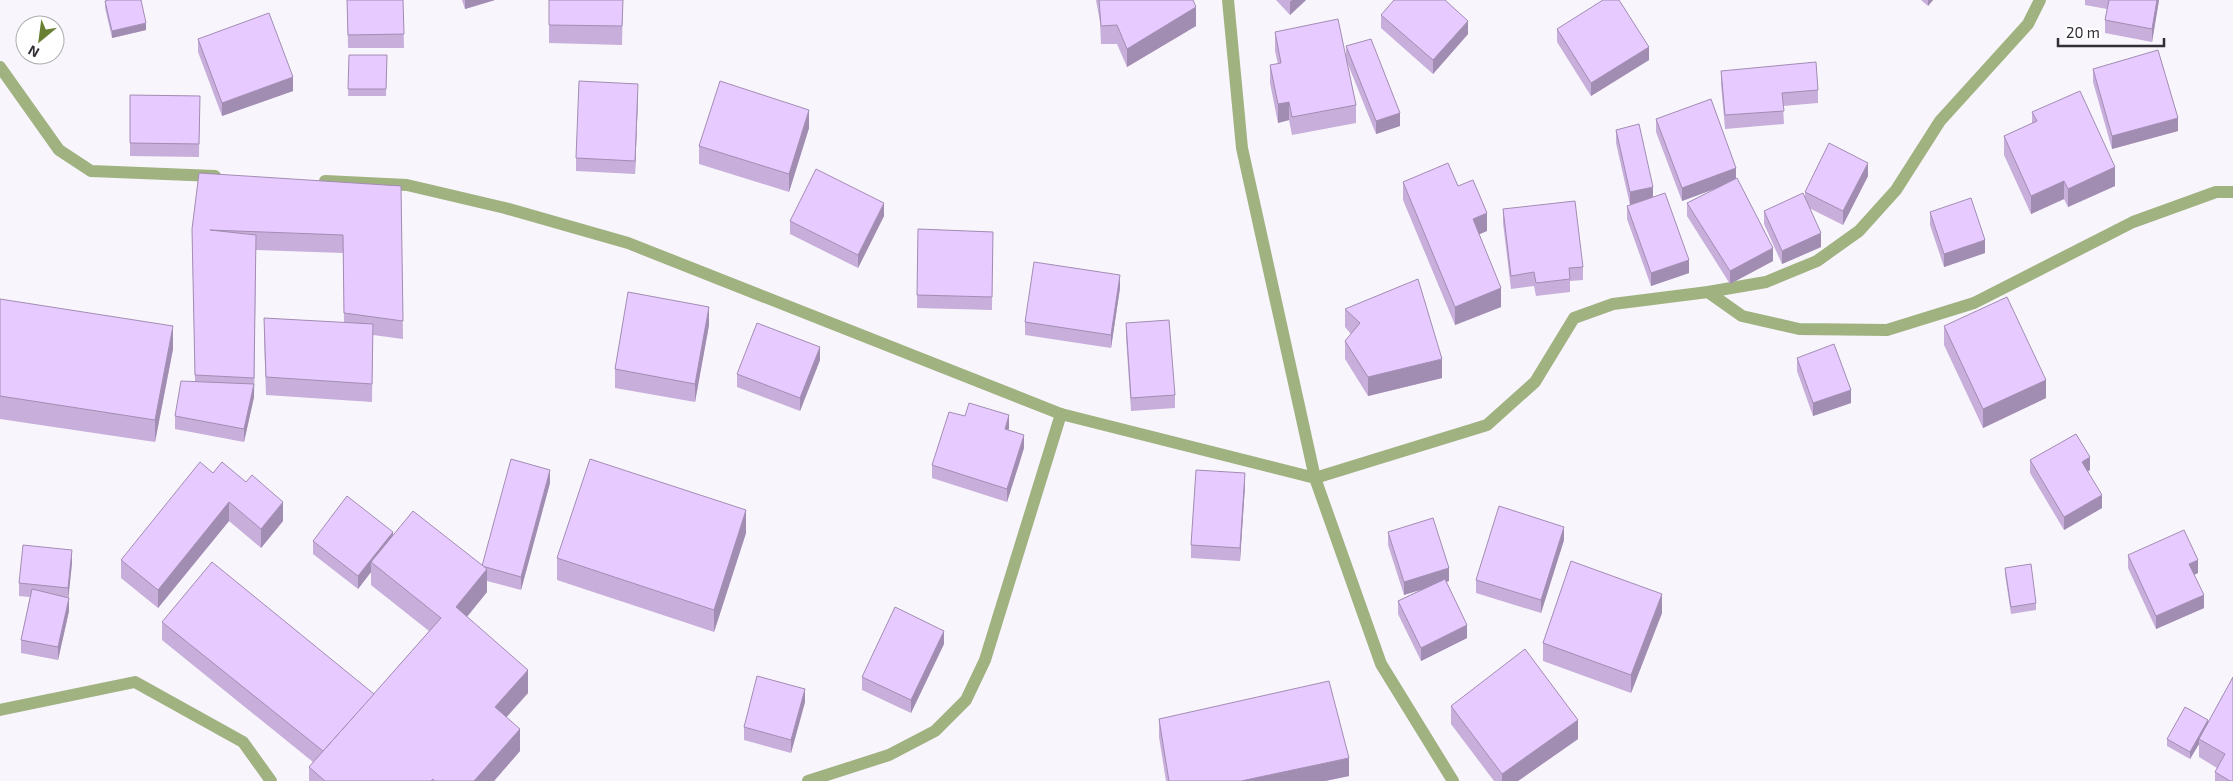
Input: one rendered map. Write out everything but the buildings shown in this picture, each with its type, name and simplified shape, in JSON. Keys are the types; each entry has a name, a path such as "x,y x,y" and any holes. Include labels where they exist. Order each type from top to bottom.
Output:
{"street":[{"path":"1228,0 1242,148 1315,478 1381,664 1453,781"},
{"path":"308,181 407,185 505,208 628,243 1061,414 1315,478 1487,425 1535,382 1574,318 1613,304 1708,292 1766,282 1817,261 1860,230 1896,190 1940,121 2028,24 2040,0"},
{"path":"0,67 59,150 91,171 229,177"},
{"path":"1708,292 1742,316 1799,329 1887,330 1974,303 2133,222 2216,192 2233,192"},
{"path":"808,781 889,755 936,730 966,700 985,660 1061,414"},
{"path":"0,710 135,682 243,742 271,781"}]}
